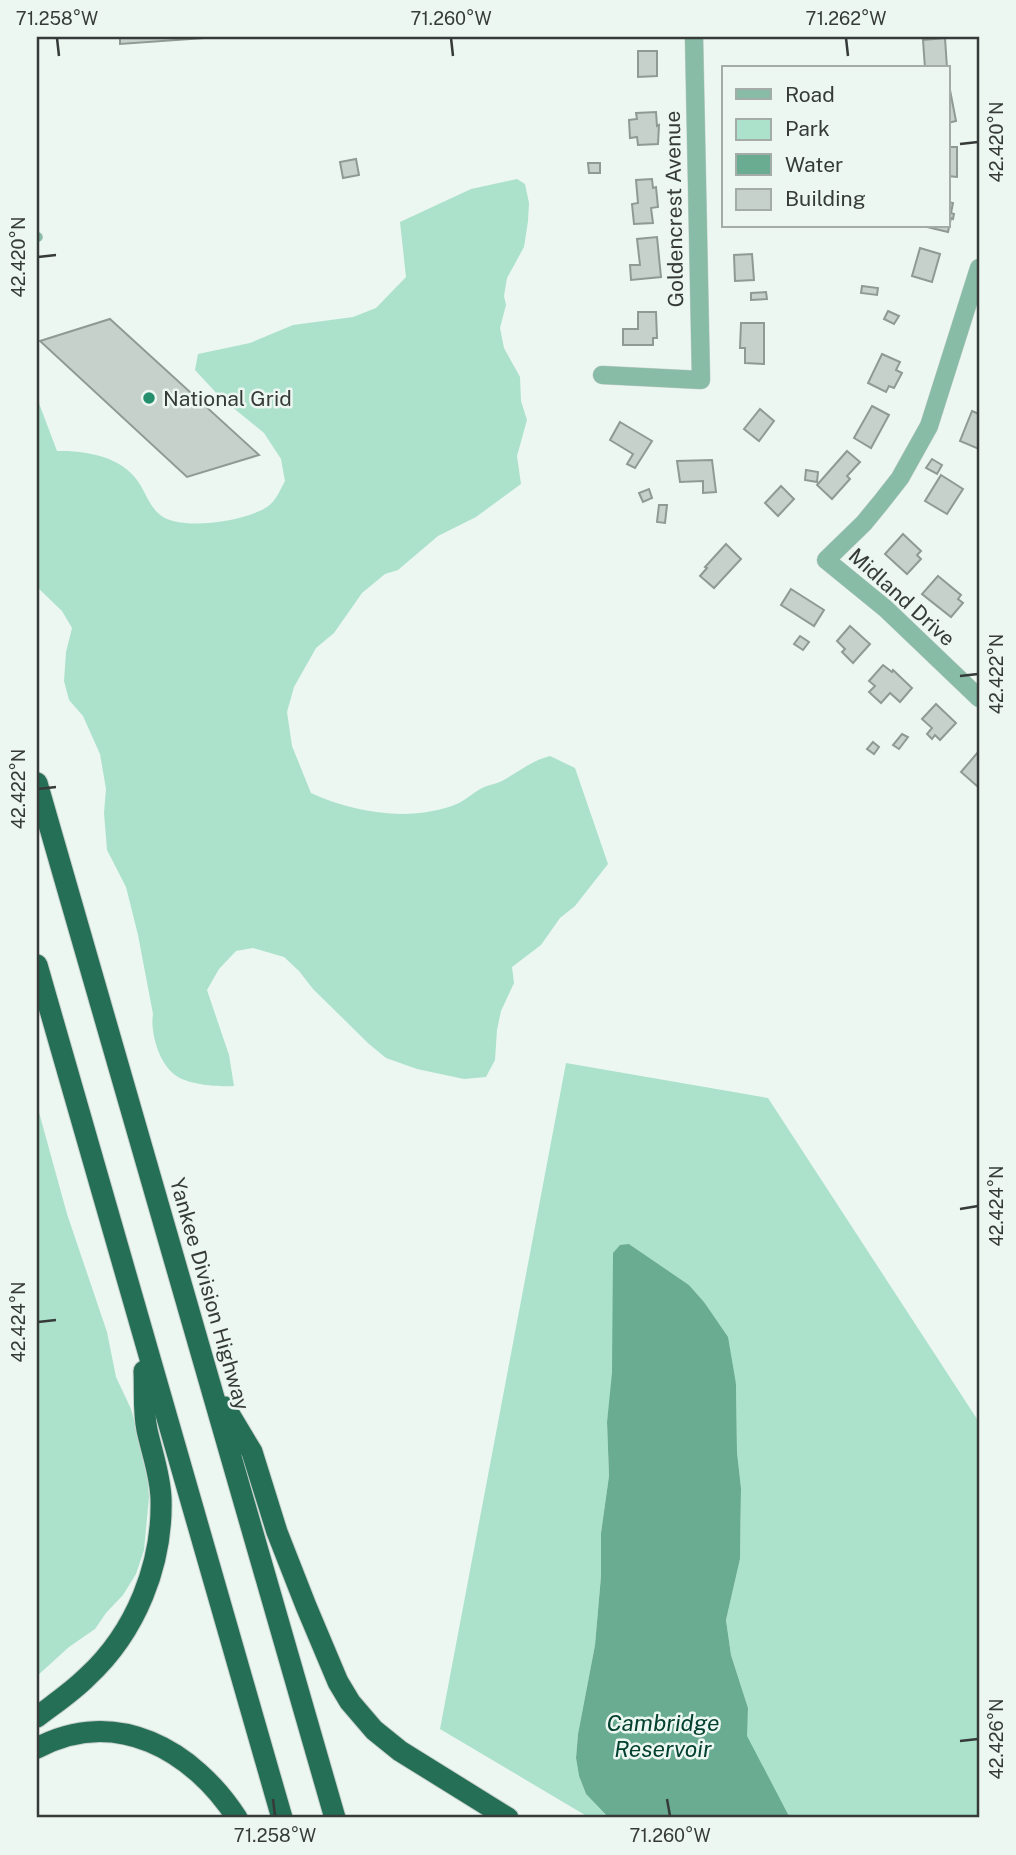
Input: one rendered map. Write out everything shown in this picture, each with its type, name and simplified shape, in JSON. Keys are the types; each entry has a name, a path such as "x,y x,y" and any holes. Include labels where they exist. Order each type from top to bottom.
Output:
{"highway":[{"name":"Yankee Division Highway","path":"37,783 335,1818"},
{"path":"37,965 282,1818"},
{"path":"37,1717 88,1677 113,1648 136,1612 153,1565 160,1525 161,1496 146,1427 143,1337"},
{"path":"210,1383 252,1452 277,1532 306,1606 338,1682 350,1702 367,1723 400,1751 508,1818"},
{"path":"37,1748 61,1738 93,1732 115,1733 147,1740 166,1748 192,1766 217,1790 237,1818"}],"street":[{"name":"Goldencrest Avenue","path":"602,375 701,380 694,37"},
{"name":"Midland Drive","path":"979,268 929,426 900,478 864,523 825,560 886,609 979,698"}],"green space":[{"path":"517,179 525,184 529,203 528,221 524,247 507,278 504,296 506,305 500,328 504,348 520,377 521,401 527,420 517,456 521,484 476,517 438,536 398,570 385,574 362,593 334,633 316,648 294,687 287,712 292,746 311,793 365,810 403,814 441,809 459,803 482,788 502,781 532,763 550,756 575,768 608,864 575,906 560,918 541,945 512,967 514,983 501,1011 495,1060 486,1077 464,1079 417,1069 386,1058 313,989 284,957 253,948 236,951 219,969 207,990 229,1055 234,1086 212,1086 188,1081 169,1070 154,1038 153,1014 126,887 107,850 104,813 106,789 100,754 83,716 69,700 64,681 66,652 72,628 62,611 37,587 37,398 57,451 93,454 125,468 134,476 154,509 167,519 190,523 218,522 257,512 273,502 285,481 281,459 264,433 220,397 195,370 198,354 250,343 293,325 353,317 376,308 406,277 400,222 471,189"},
{"path":"566,1063 768,1098 979,1422 979,1818 790,1818 746,1736 748,1708 731,1655 726,1620 740,1559 741,1488 737,1452 736,1384 713,1317 704,1302 689,1285 629,1244 607,1422 609,1476 601,1533 601,1576 595,1645 576,1758 586,1794 609,1818 590,1818 440,1729"},
{"path":"37,1105 67,1214 107,1332 116,1377 131,1409 147,1470 149,1497 144,1550 136,1574 123,1595 95,1629 69,1647 37,1676"}],"water":[{"name":"Cambridge Reservoir","path":"629,1244 689,1285 728,1337 736,1384 737,1452 741,1488 740,1559 726,1620 731,1655 748,1708 747,1736 790,1818 609,1818 586,1794 579,1776 576,1758 578,1734 595,1645 601,1576 601,1533 609,1476 607,1422 612,1373 613,1253 620,1245"}],"building":[{"path":"120,37 219,37 120,44"},
{"path":"945,38 947,66 925,66 923,40"},
{"path":"638,51 657,51 657,76 638,77"},
{"path":"950,90 956,121 950,122"},
{"path":"656,112 657,126 659,125 658,144 638,145 637,137 630,138 629,120 637,119 636,113"},
{"path":"950,147 957,147 957,177 950,176"},
{"path":"356,159 359,175 343,178 340,162"},
{"path":"588,163 600,163 600,173 589,173"},
{"path":"652,179 653,188 656,187 658,207 651,208 653,223 634,224 632,204 638,203 636,180"},
{"path":"950,202 953,203 951,213 954,214 953,219 951,218 950,223"},
{"path":"931,228 949,228 948,232"},
{"path":"657,237 661,277 631,280 630,265 640,265 637,239"},
{"path":"920,248 940,254 932,282 912,276"},
{"path":"752,254 754,280 735,281 734,255"},
{"path":"862,286 878,288 877,295 861,293"},
{"path":"766,292 767,299 751,300 751,293"},
{"path":"888,311 899,316 894,324 884,319"},
{"path":"638,312 656,312 657,338 653,338 653,345 623,345 623,329 638,329"},
{"name":"National Grid","path":"110,319 259,455 187,477 40,341"},
{"path":"741,323 764,323 764,364 745,363 745,348 740,348"},
{"path":"882,354 900,362 896,370 902,373 894,388 889,386 886,392 868,383"},
{"path":"872,406 889,415 871,448 854,438"},
{"path":"760,409 774,421 759,441 744,429"},
{"path":"972,411 979,414 979,449 960,441"},
{"path":"620,422 652,441 635,468 627,464 633,454 610,440"},
{"path":"847,451 860,462 847,476 850,479 832,499 817,485"},
{"path":"932,459 942,465 937,474 926,468"},
{"path":"712,460 716,492 703,493 703,481 680,482 677,461"},
{"path":"806,470 818,472 817,482 805,480"},
{"path":"941,475 963,489 947,514 925,501"},
{"path":"781,486 794,499 778,516 765,503"},
{"path":"649,489 652,498 643,502 639,493"},
{"path":"659,505 667,505 665,523 657,522"},
{"path":"903,534 921,551 917,555 921,559 907,574 885,554"},
{"path":"726,544 741,559 714,588 700,576"},
{"path":"938,576 961,595 958,599 963,603 951,617 922,594"},
{"path":"791,589 824,610 814,626 781,605"},
{"path":"850,626 870,644 853,663 842,652 845,649 837,641"},
{"path":"800,636 809,642 803,650 794,644"},
{"path":"883,665 892,672 893,670 912,688 900,702 890,693 881,703 869,692 875,686 869,681"},
{"path":"936,704 956,723 940,740 935,735 932,739 927,734 932,728 922,719"},
{"path":"902,734 908,737 899,749 893,745"},
{"path":"873,742 879,747 874,754 867,749"},
{"path":"979,751 979,783 977,786 961,772"}],"place":[{"name":"National Grid","path":"149,398"}]}
